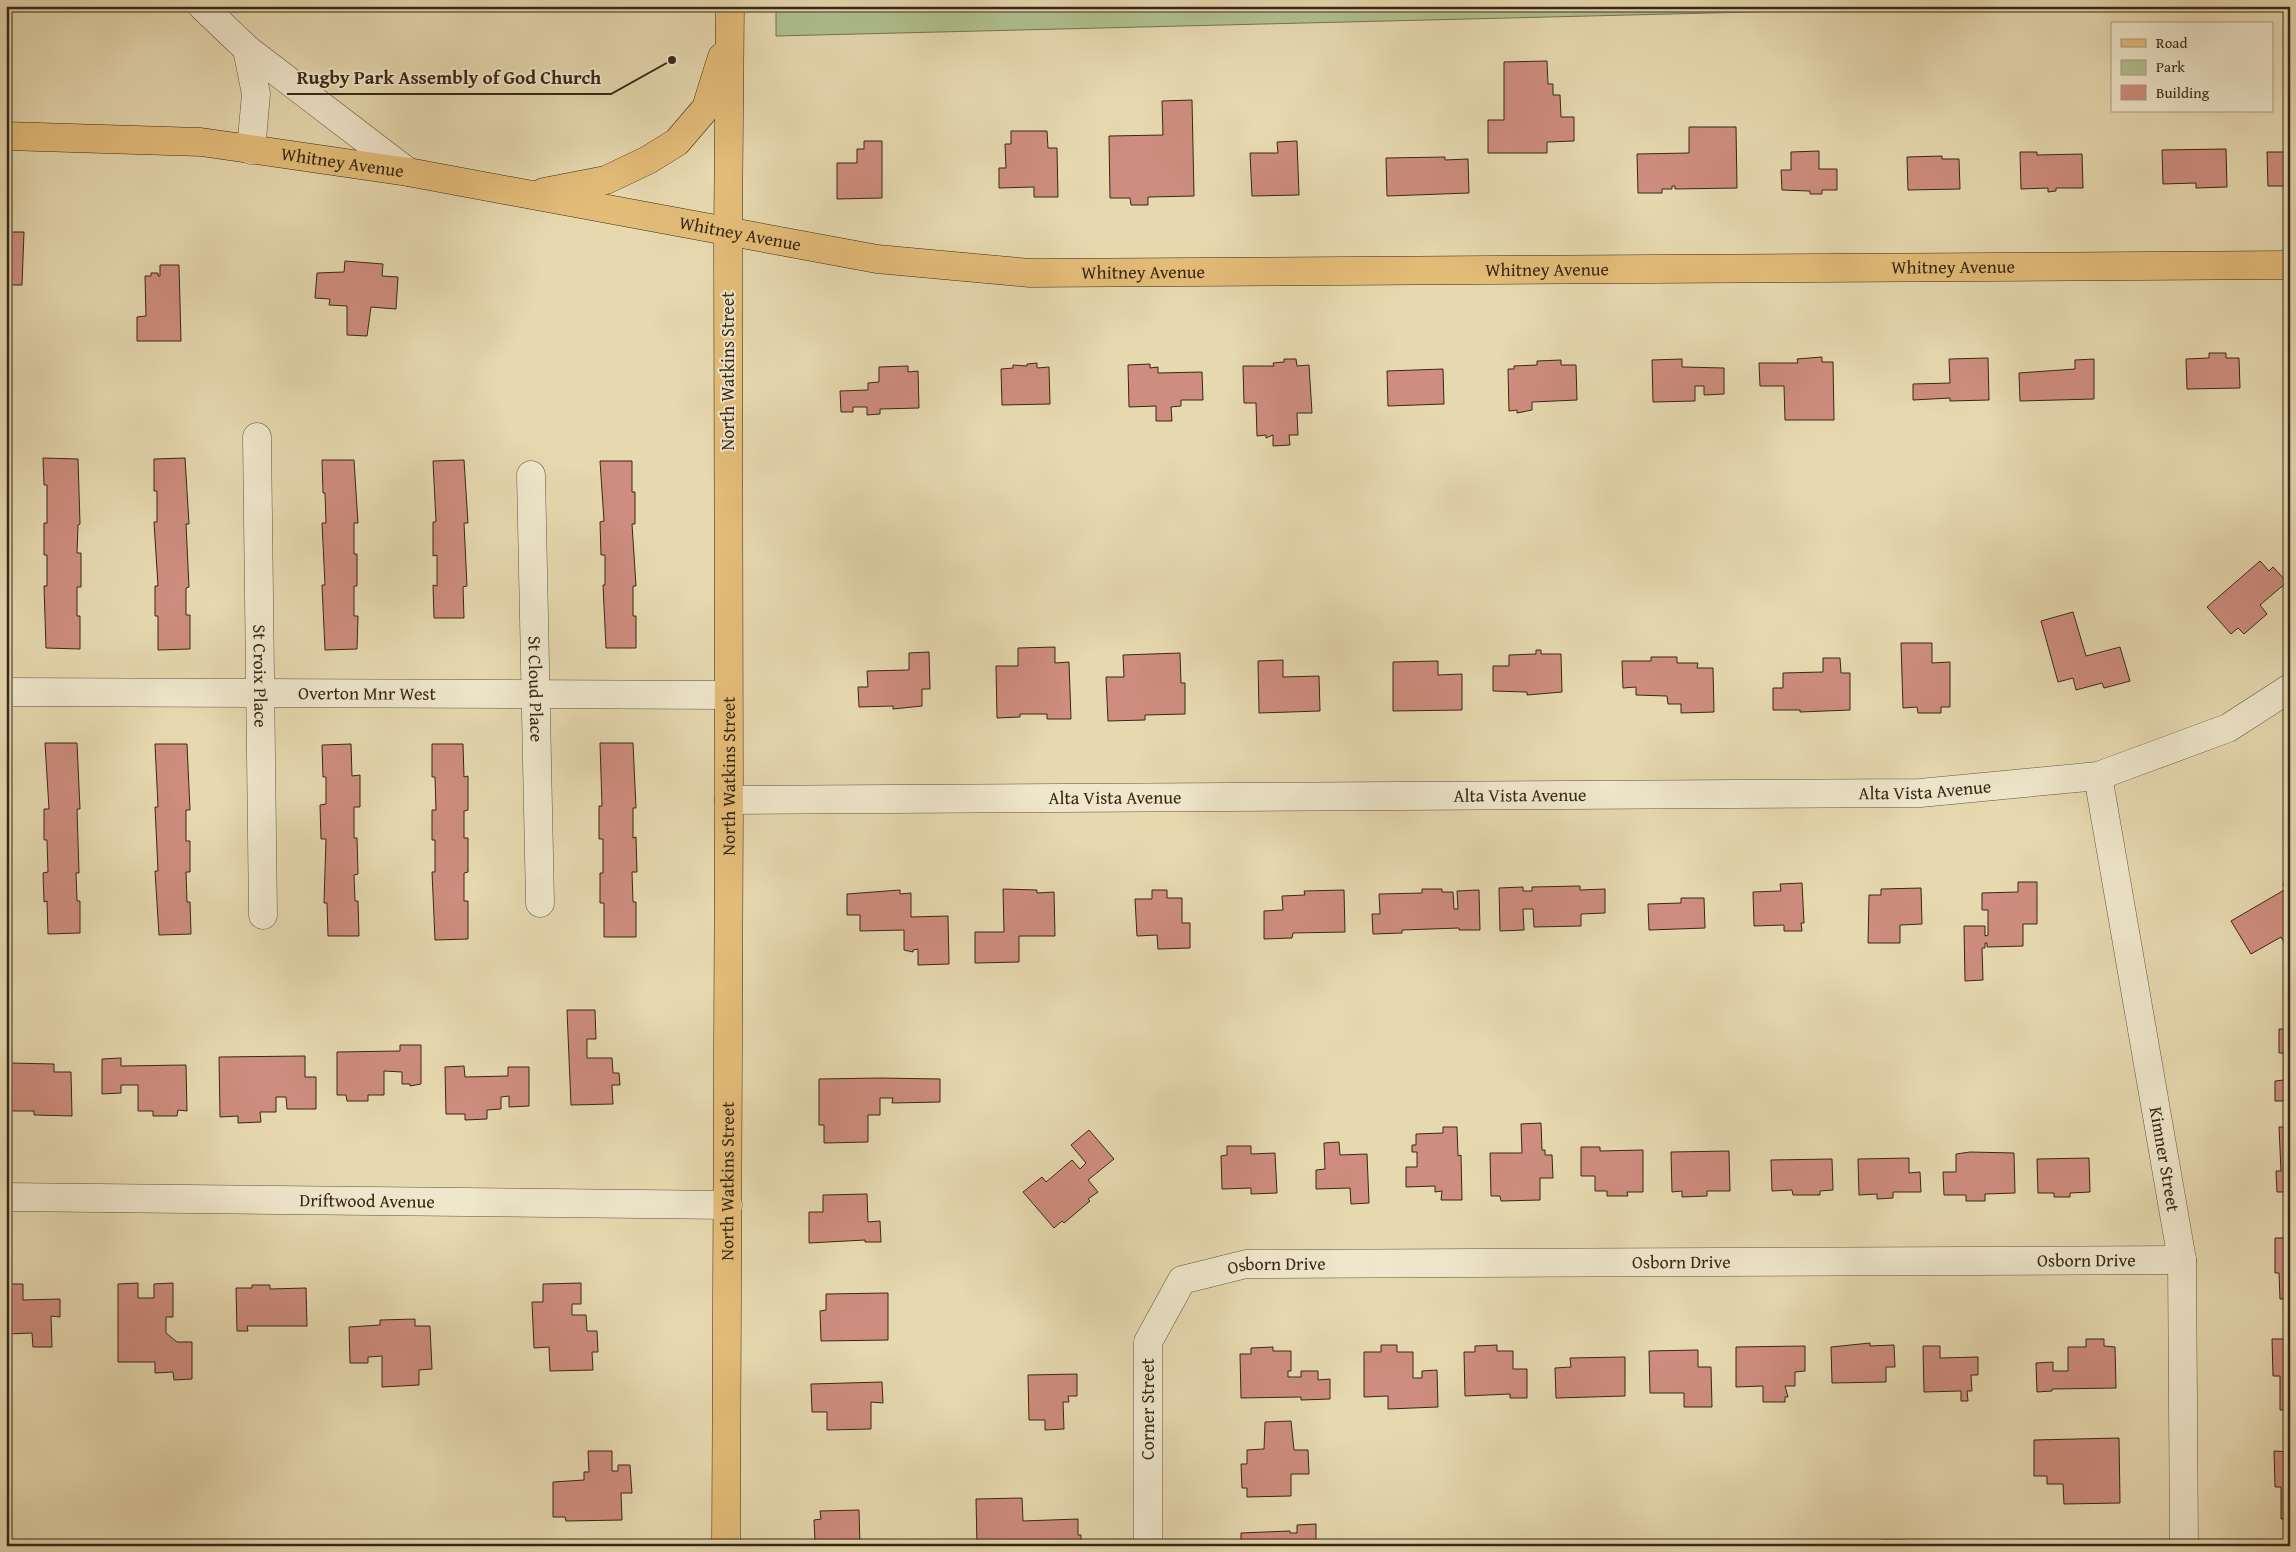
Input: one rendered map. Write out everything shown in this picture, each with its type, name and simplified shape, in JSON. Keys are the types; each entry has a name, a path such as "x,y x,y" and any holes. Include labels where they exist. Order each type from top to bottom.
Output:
{"main road":[{"name":"North Watkins Street","path":"726,1546 730,6"},
{"path":"529,195 606,180 648,160 677,142 706,108 730,35"},
{"name":"Whitney Avenue","path":"6,136 201,142 408,172 728,233 877,259 1030,273 2290,265"}],"street":[{"path":"202,6 247,49 408,172"},
{"path":"247,49 256,94 251,150"},
{"name":"St Croix Place","path":"257,437 263,916"},
{"name":"St Cloud Place","path":"531,475 540,903"},
{"name":"Alta Vista Avenue","path":"729,800 1920,793 2098,776 2228,728 2290,688"},
{"name":"Overton Mnr West","path":"6,692 728,695"},
{"name":"Kimner Street","path":"2098,776 2182,1260 2184,1546"},
{"name":"Driftwood Avenue","path":"6,1197 728,1205"},
{"name":"Osborn Drive","path":"1182,1280 1246,1264 2182,1260"},
{"name":"Corner Street","path":"1148,1546 1148,1342 1182,1280"}],"green space":[{"path":"776,6 1996,6 776,36"}],"building":[{"path":"1547,61 1548,84 1553,84 1553,95 1560,95 1561,117 1574,117 1574,141 1547,142 1547,153 1488,153 1488,120 1504,120 1504,62"},
{"path":"1192,100 1194,196 1148,197 1148,205 1131,205 1130,198 1110,198 1109,136 1163,135 1162,101"},
{"path":"1689,127 1736,127 1737,188 1675,189 1675,186 1672,186 1672,189 1662,189 1662,193 1638,193 1637,154 1689,153"},
{"path":"1011,131 1047,131 1048,148 1057,148 1058,197 1034,197 1034,187 999,188 999,168 1006,168 1005,144 1011,144"},
{"path":"864,141 882,141 882,198 837,199 837,163 857,163 857,149 864,149"},
{"path":"1297,141 1299,195 1252,196 1250,153 1278,153 1277,142"},
{"path":"2226,149 2227,187 2196,188 2196,183 2163,184 2162,150"},
{"path":"1819,151 1819,169 1837,169 1837,190 1822,190 1822,194 1810,194 1810,191 1782,190 1781,170 1791,170 1791,152"},
{"path":"2020,152 2037,152 2037,155 2082,154 2083,188 2056,188 2056,191 2048,192 2048,188 2021,189"},
{"path":"2267,152 2290,152 2290,186 2268,186"},
{"path":"1942,156 1942,159 1959,159 1960,189 1908,190 1907,157"},
{"path":"1445,157 1445,160 1468,159 1469,193 1387,196 1386,158"},
{"path":"6,226 9,226 9,232 24,232 22,285 6,285"},
{"path":"345,261 383,264 382,276 398,277 396,309 371,307 367,336 347,335 347,306 329,305 330,299 315,298 317,273 344,272"},
{"path":"160,265 179,265 181,341 137,341 137,317 146,316 145,276 151,276 151,273 158,273 158,276 160,276"},
{"path":"2209,353 2226,353 2226,358 2239,358 2240,388 2187,389 2186,359 2209,358"},
{"path":"1822,357 1822,362 1833,362 1834,420 1785,420 1784,386 1760,386 1759,363 1798,363 1797,359"},
{"path":"1988,358 1989,400 1950,401 1950,398 1913,400 1913,384 1950,383 1949,359"},
{"path":"1284,359 1296,359 1297,366 1309,365 1312,413 1297,413 1298,435 1289,435 1290,445 1273,446 1273,435 1266,438 1266,435 1257,436 1256,403 1244,403 1243,366 1274,366 1273,363 1284,362"},
{"path":"1682,359 1682,367 1724,368 1724,394 1704,395 1704,386 1695,386 1695,401 1653,402 1652,360"},
{"path":"2094,359 2094,399 2020,401 2019,373 2075,369 2075,360"},
{"path":"1561,360 1561,365 1576,365 1577,400 1532,402 1532,410 1517,413 1517,410 1509,411 1508,369 1514,369 1514,366 1537,365 1537,361"},
{"path":"1037,363 1037,368 1049,367 1050,404 1002,405 1001,369 1013,368 1013,365 1027,366 1027,364"},
{"path":"1150,364 1150,368 1158,367 1158,373 1202,372 1203,400 1181,400 1181,406 1171,407 1172,421 1156,421 1156,406 1129,407 1128,365"},
{"path":"908,366 908,372 918,371 919,408 880,409 880,414 867,415 867,407 853,407 853,412 841,412 840,391 868,390 868,383 879,382 879,367"},
{"path":"1443,369 1444,404 1388,406 1387,371"},
{"path":"43,458 78,459 80,524 78,525 77,553 81,553 81,587 77,587 77,616 80,616 80,649 46,648 44,586 47,586 47,555 44,555 44,523 47,523 47,485 44,485"},
{"path":"185,458 189,524 186,524 189,587 186,588 186,615 190,615 190,649 158,650 158,616 155,616 155,586 158,586 154,522 157,522 157,491 154,491 154,459"},
{"path":"322,460 354,460 358,523 354,523 354,554 357,554 357,586 354,586 354,616 358,616 357,649 325,650 322,585 325,585 322,523 326,523"},
{"path":"464,460 468,523 464,523 467,586 463,587 464,618 434,618 433,585 437,586 437,555 433,556 433,522 436,522 433,461"},
{"path":"600,461 632,461 632,492 635,492 635,524 632,524 636,586 633,586 633,616 636,616 636,648 606,648 603,585 605,585 605,555 601,555 600,522 604,521"},
{"path":"2260,561 2269,571 2273,567 2287,582 2260,605 2267,614 2244,634 2238,628 2231,634 2207,607"},
{"path":"2073,612 2086,656 2120,647 2130,681 2104,688 2102,683 2076,690 2073,678 2058,682 2041,621"},
{"path":"1901,643 1932,643 1932,663 1950,662 1950,707 1941,707 1941,713 1918,713 1917,707 1903,708"},
{"path":"1055,647 1055,663 1069,662 1071,719 1047,719 1047,714 1020,714 1020,717 997,718 996,666 1018,666 1018,648"},
{"path":"1536,650 1541,650 1541,654 1561,654 1562,692 1527,695 1527,692 1493,691 1493,666 1509,666 1509,655 1536,654"},
{"path":"929,652 930,689 922,689 922,706 893,709 893,706 859,707 858,687 868,687 867,671 909,670 909,653"},
{"path":"1180,653 1181,683 1185,683 1185,714 1145,715 1145,720 1108,721 1106,677 1124,677 1123,655"},
{"path":"1651,657 1677,657 1677,663 1698,663 1697,668 1713,668 1714,712 1681,713 1681,704 1668,704 1667,696 1636,695 1636,687 1623,688 1622,661 1651,661"},
{"path":"1823,658 1840,658 1841,673 1850,673 1850,710 1800,712 1800,710 1773,710 1773,688 1783,688 1783,673 1823,672"},
{"path":"1283,660 1283,677 1319,676 1320,711 1259,713 1258,661"},
{"path":"1438,661 1438,675 1462,674 1462,710 1393,711 1393,662"},
{"path":"45,743 77,743 80,809 77,809 79,873 76,873 77,901 80,901 80,933 48,934 47,901 44,902 43,873 48,872 47,840 44,840 44,809 49,809"},
{"path":"600,743 633,743 636,808 633,808 633,838 636,837 637,872 632,872 633,902 636,902 636,937 604,937 604,903 600,903 600,873 603,873 603,839 599,839 599,806 602,806"},
{"path":"155,744 187,744 190,810 186,810 186,841 190,841 190,872 186,872 187,902 190,902 191,934 159,935 155,871 158,871 155,807 158,807"},
{"path":"351,744 352,776 360,775 360,807 354,807 354,838 357,838 358,874 354,875 355,901 358,901 359,936 328,936 327,903 324,903 326,839 321,839 320,805 326,804 326,777 323,777 322,745"},
{"path":"432,744 463,744 464,777 468,776 468,810 464,811 464,838 468,838 468,872 464,873 464,901 468,901 468,939 435,940 432,872 435,872 435,840 432,840 432,810 436,810 435,777 432,777"},
{"path":"2290,881 2290,953 2281,937 2251,954 2231,921 2286,889 2283,884"},
{"path":"2018,882 2037,882 2037,924 2023,924 2023,946 1987,947 1987,943 1985,943 1985,948 1982,948 1983,980 1965,981 1964,926 1985,926 1985,936 1988,935 1988,910 1982,910 1982,893 2018,892"},
{"path":"1802,883 1804,923 1801,923 1802,931 1784,931 1784,925 1754,926 1753,892 1781,891 1780,884"},
{"path":"1580,886 1580,890 1605,889 1605,913 1581,914 1581,926 1534,927 1533,909 1523,909 1524,930 1500,931 1499,888 1523,887 1523,891 1532,891 1532,887"},
{"path":"1921,888 1922,924 1900,925 1900,943 1868,943 1869,895 1881,895 1881,889"},
{"path":"1003,889 1037,890 1037,893 1054,892 1055,936 1019,936 1019,962 975,963 975,932 1004,932"},
{"path":"1422,889 1442,889 1442,892 1453,892 1454,909 1458,909 1457,891 1479,890 1480,930 1459,930 1459,928 1402,930 1402,933 1373,934 1372,914 1380,914 1379,894 1422,893"},
{"path":"900,890 900,894 911,893 911,917 948,916 949,964 918,965 918,949 913,950 913,952 904,950 904,930 860,931 860,915 847,915 847,894"},
{"path":"1152,890 1167,890 1167,898 1182,898 1182,923 1190,923 1190,948 1158,949 1157,935 1137,936 1135,899 1152,899"},
{"path":"1344,890 1345,932 1293,933 1292,938 1264,939 1264,911 1283,910 1282,896 1305,895 1304,891"},
{"path":"1681,898 1704,898 1705,928 1649,930 1648,904 1681,903"},
{"path":"567,1010 595,1010 596,1039 587,1039 587,1058 612,1058 613,1073 619,1073 620,1085 612,1085 613,1104 571,1105"},
{"path":"2279,1029 2290,1029 2290,1101 2275,1101 2275,1081 2284,1080 2284,1053 2279,1053"},
{"path":"400,1045 421,1045 421,1084 410,1086 410,1084 402,1084 402,1072 384,1071 384,1095 368,1095 368,1101 347,1101 346,1095 337,1095 337,1052 400,1051"},
{"path":"305,1056 305,1077 316,1077 316,1109 287,1109 286,1097 276,1097 276,1112 260,1112 261,1122 238,1123 238,1116 220,1117 219,1057"},
{"path":"121,1058 121,1066 186,1065 187,1111 178,1110 177,1116 153,1116 153,1111 138,1111 138,1085 121,1085 121,1093 102,1094 102,1059"},
{"path":"10,1063 54,1064 54,1072 71,1072 72,1116 34,1115 34,1111 6,1111 6,1073 10,1073"},
{"path":"464,1066 465,1077 508,1076 508,1067 529,1067 529,1106 509,1107 509,1096 501,1097 501,1109 487,1110 487,1119 465,1120 465,1114 446,1114 445,1067"},
{"path":"819,1079 940,1079 940,1102 892,1103 893,1098 880,1098 880,1115 868,1115 868,1142 824,1143 824,1125 819,1125"},
{"path":"1541,1123 1542,1150 1545,1150 1545,1155 1552,1155 1553,1178 1540,1178 1540,1200 1501,1201 1500,1196 1491,1196 1490,1153 1522,1153 1521,1124"},
{"path":"1443,1127 1457,1127 1458,1156 1461,1155 1462,1200 1441,1200 1442,1191 1435,1192 1435,1186 1406,1187 1406,1167 1417,1167 1417,1152 1412,1152 1412,1145 1416,1145 1416,1134 1443,1133"},
{"path":"2279,1127 2290,1127 2290,1192 2277,1192 2276,1171 2281,1171"},
{"path":"1089,1130 1114,1159 1088,1180 1098,1192 1088,1199 1090,1201 1064,1223 1062,1221 1054,1228 1023,1192 1042,1177 1046,1182 1072,1160 1080,1169 1086,1163 1071,1145"},
{"path":"1339,1142 1340,1155 1367,1154 1369,1203 1351,1204 1350,1188 1316,1189 1316,1170 1325,1169 1324,1143"},
{"path":"1227,1146 1251,1146 1251,1154 1275,1153 1277,1193 1251,1194 1251,1188 1222,1189 1221,1156 1227,1155"},
{"path":"1581,1147 1600,1147 1600,1151 1643,1150 1643,1192 1627,1192 1628,1196 1607,1196 1607,1191 1595,1191 1595,1176 1581,1176"},
{"path":"1729,1151 1730,1191 1707,1191 1707,1196 1682,1197 1682,1191 1672,1192 1671,1152"},
{"path":"1970,1152 2014,1153 2015,1193 1985,1194 1985,1201 1966,1201 1966,1195 1944,1195 1943,1172 1956,1172 1956,1154"},
{"path":"1909,1158 1909,1173 1920,1172 1921,1192 1893,1192 1893,1198 1877,1199 1877,1194 1859,1195 1858,1159"},
{"path":"2089,1158 2090,1192 2070,1193 2070,1197 2054,1197 2054,1193 2038,1193 2037,1159"},
{"path":"1832,1159 1833,1190 1820,1191 1820,1195 1793,1195 1792,1190 1772,1191 1771,1160"},
{"path":"867,1194 868,1222 880,1221 881,1242 865,1242 865,1240 809,1243 809,1212 823,1212 823,1195"},
{"path":"2275,1238 2290,1238 2290,1299 2280,1299 2279,1273 2275,1273"},
{"path":"138,1283 138,1298 154,1298 154,1284 173,1283 173,1317 166,1317 166,1333 177,1342 192,1342 192,1379 174,1380 173,1372 155,1373 155,1362 118,1362 118,1284"},
{"path":"581,1283 581,1304 572,1304 572,1315 586,1315 587,1331 597,1331 598,1352 592,1352 593,1370 550,1371 549,1347 534,1348 532,1302 543,1302 543,1284"},
{"path":"6,1284 23,1284 23,1300 60,1299 60,1317 51,1316 52,1347 33,1347 32,1333 6,1334"},
{"path":"252,1285 270,1285 270,1289 306,1288 307,1326 247,1326 248,1331 237,1331 236,1288 252,1288"},
{"path":"888,1293 888,1340 821,1341 820,1311 826,1310 826,1294"},
{"path":"415,1319 415,1326 430,1326 432,1369 419,1370 419,1385 382,1387 382,1356 368,1357 368,1363 350,1363 349,1327 380,1325 380,1320"},
{"path":"2086,1339 2104,1339 2104,1346 2115,1347 2116,1388 2052,1389 2052,1391 2037,1392 2036,1363 2053,1362 2053,1371 2068,1371 2068,1347 2086,1347"},
{"path":"2272,1339 2290,1339 2290,1410 2280,1410 2280,1376 2273,1376"},
{"path":"1870,1343 1870,1346 1894,1345 1895,1367 1886,1367 1886,1382 1832,1383 1831,1347"},
{"path":"1381,1345 1397,1345 1397,1352 1413,1352 1413,1378 1422,1378 1422,1371 1437,1370 1438,1407 1388,1409 1388,1396 1364,1397 1364,1352 1381,1352"},
{"path":"1497,1345 1497,1351 1513,1351 1513,1369 1527,1369 1527,1398 1510,1398 1510,1394 1465,1396 1464,1352 1475,1352 1475,1346"},
{"path":"1805,1346 1805,1371 1795,1372 1795,1386 1785,1386 1788,1397 1785,1397 1785,1402 1763,1402 1763,1386 1736,1387 1736,1347"},
{"path":"1923,1346 1940,1346 1940,1358 1978,1357 1978,1375 1971,1375 1972,1391 1967,1391 1968,1401 1961,1401 1961,1391 1924,1392"},
{"path":"1273,1347 1273,1351 1291,1351 1291,1371 1288,1371 1288,1377 1301,1377 1301,1371 1318,1371 1318,1380 1330,1379 1330,1399 1301,1400 1301,1397 1241,1398 1240,1354 1251,1354 1251,1348"},
{"path":"1698,1350 1698,1367 1711,1367 1712,1407 1684,1407 1684,1393 1650,1393 1649,1351"},
{"path":"1625,1357 1625,1396 1556,1398 1555,1368 1571,1367 1570,1358"},
{"path":"1077,1374 1077,1396 1068,1396 1069,1402 1063,1402 1064,1429 1045,1430 1045,1420 1029,1420 1028,1375"},
{"path":"882,1382 883,1403 871,1402 871,1429 827,1430 827,1412 812,1412 811,1384"},
{"path":"1291,1421 1294,1450 1308,1450 1309,1474 1291,1474 1291,1496 1247,1497 1247,1488 1242,1488 1241,1464 1247,1464 1247,1450 1264,1449 1265,1422"},
{"path":"2119,1438 2120,1503 2064,1504 2063,1484 2047,1484 2047,1476 2034,1476 2034,1440"},
{"path":"588,1451 612,1451 612,1471 618,1471 618,1465 630,1465 632,1493 621,1493 622,1520 566,1521 565,1517 553,1517 553,1482 584,1480 584,1472 589,1472"},
{"path":"2274,1451 2290,1452 2290,1519 2281,1519 2281,1487 2275,1487"},
{"path":"1022,1498 1023,1521 1078,1519 1078,1535 1081,1535 1079,1546 977,1546 976,1499"},
{"path":"859,1510 860,1546 818,1546 818,1541 815,1541 814,1520 821,1519 820,1511"},
{"path":"1316,1524 1316,1546 1241,1546 1241,1533 1290,1531 1290,1533 1297,1533 1297,1525"},
{"path":"1883,1540 1906,1540 1906,1546 1883,1546"}],"place":[{"name":"Rugby Park Assembly of God Church","path":"672,60"}]}
